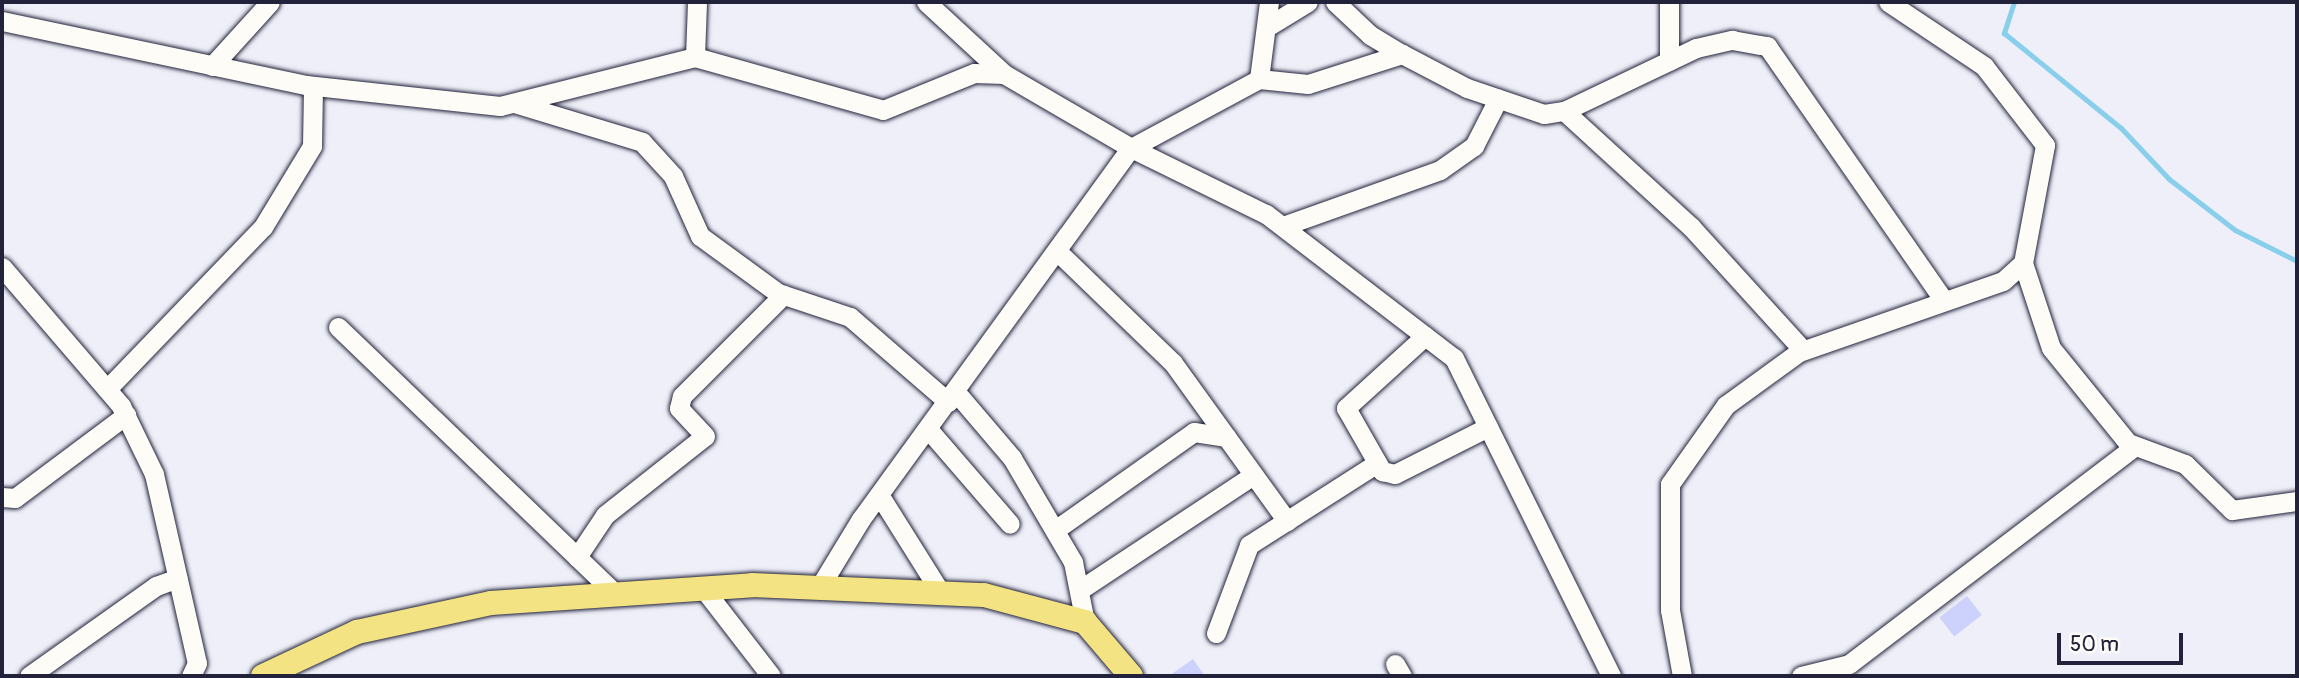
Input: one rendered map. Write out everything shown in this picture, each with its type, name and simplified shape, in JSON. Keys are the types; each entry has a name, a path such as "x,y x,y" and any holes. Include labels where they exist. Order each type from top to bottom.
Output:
{"main road":[{"path":"263,676 357,632 491,603 703,588 939,590 1085,622 1131,676"}],"street":[{"path":"212,66 270,2"},
{"path":"695,57 697,2"},
{"path":"926,2 1004,74 1130,148 1283,226 1454,358 1611,676"},
{"path":"1259,79 1269,25 1269,2"},
{"path":"1269,25 1308,2"},
{"path":"1335,2 1370,35 1402,54 1498,99 1544,114 1564,111 1668,61 1732,40 1768,46 1944,301"},
{"path":"1668,61 1669,2"},
{"path":"1888,2 1984,66 2045,145 2023,263 2051,348 2134,447 2185,464 2232,510 2297,500"},
{"path":"2,21 313,86 500,106 695,57 883,110 974,73 1004,74"},
{"path":"818,588 880,496 1130,148 1259,79 1308,84 1402,54"},
{"path":"107,389 263,227 312,146 313,86"},
{"path":"1283,226 1440,170 1474,146 1498,99"},
{"path":"513,103 642,142 673,176 700,236 783,295 850,317 952,396 1012,458 1055,530 1081,589 1085,622"},
{"path":"1564,111 1691,227 1803,351"},
{"path":"1057,251 1173,363 1287,521"},
{"path":"1682,676 1670,610 1670,484 1726,405 1803,351 2003,281 2023,263"},
{"path":"2,267 107,389 126,415 154,474 197,663 191,676"},
{"path":"577,557 605,515 705,436 680,408 682,396 783,295"},
{"path":"338,327 615,594"},
{"path":"1425,336 1348,403 1347,418 1377,463 1386,474 1395,474 1488,427"},
{"path":"2,496 15,498 126,415"},
{"path":"928,429 1010,524"},
{"path":"1055,530 1194,432 1227,437"},
{"path":"1801,676 1849,664 2134,447"},
{"path":"1216,633 1244,552 1377,463"},
{"path":"1081,589 1253,475"},
{"path":"880,496 939,590"},
{"path":"29,676 156,586 178,578"},
{"path":"703,588 771,676"}],"building":[{"path":"1967,596 1982,615 1954,636 1939,618"},
{"path":"1193,659 1205,676 1169,676"}],"waterway":[{"path":"2014,2 2004,33 2121,128 2169,179 2235,230 2297,261"}]}
